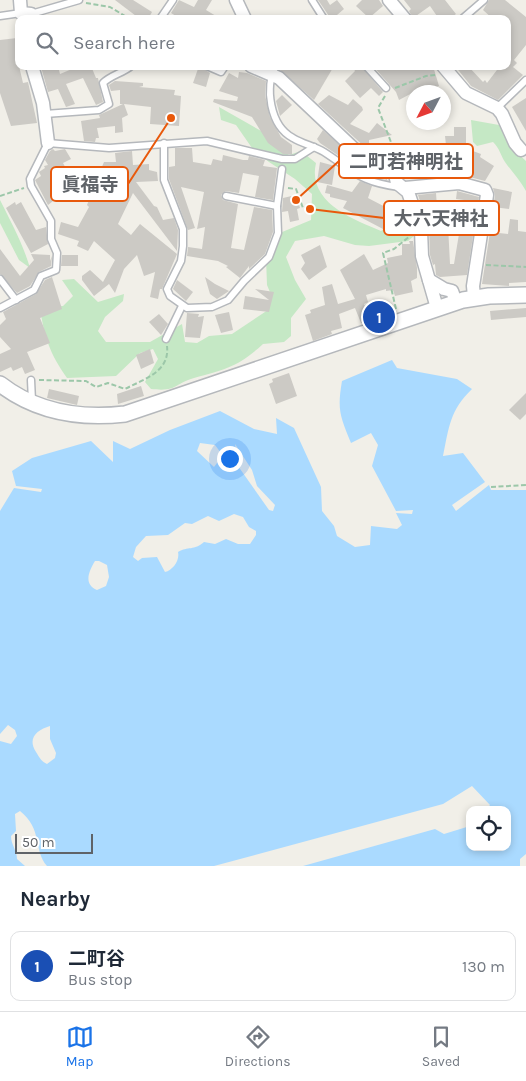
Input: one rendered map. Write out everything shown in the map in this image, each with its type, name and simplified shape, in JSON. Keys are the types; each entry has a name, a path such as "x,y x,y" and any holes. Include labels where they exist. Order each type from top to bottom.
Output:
{"street":[{"path":"20,0 27,15"},
{"path":"236,0 243,15"},
{"path":"389,0 402,15"},
{"path":"33,70 45,114 48,143"},
{"path":"274,70 280,78 364,157 394,170 397,182 405,188 421,230 422,256 437,308"},
{"path":"445,70 466,93 497,108 502,114 515,143 524,151"},
{"path":"405,188 459,183 486,190 488,195 477,264 474,297"},
{"path":"429,280 444,290 452,291 456,302"},
{"path":"0,384 32,403 57,412 89,416 135,412 456,302 474,297 526,295"}],"lane":[{"path":"27,15 71,4 79,0"},
{"path":"166,15 173,0"},
{"path":"312,0 321,15"},
{"path":"467,15 484,0"},
{"path":"0,16 15,15"},
{"path":"45,114 99,110 108,104 104,83 108,78 126,70"},
{"path":"274,70 270,86 275,118 292,138 314,147 356,176 380,185 405,188"},
{"path":"370,70 386,88"},
{"path":"497,108 526,80"},
{"path":"0,308 34,290 41,276 56,270 57,253 55,244 51,239 50,216 31,186 30,178 48,143 109,148 164,143 217,142 282,159 295,159 314,147"},
{"path":"164,143 164,180 183,229 181,261 167,289 170,296 182,306 195,309 212,308 228,300 268,257 278,233 277,206 282,169"},
{"path":"226,196 277,206"},
{"path":"0,279 16,300"},
{"path":"166,339 182,306"},
{"path":"31,380 32,403"}],"path":[{"path":"71,4 110,6 124,15"},
{"path":"394,170 397,159 378,108 386,94 386,88 394,88 445,70"},
{"path":"282,169 288,190 296,189 303,208 312,207"},
{"path":"0,196 31,186"},
{"path":"454,215 484,217"},
{"path":"399,321 383,253 394,249 421,230"},
{"path":"477,264 526,267"},
{"path":"31,380 86,381 96,386 108,383 125,389 156,373 165,364 168,357 166,339"},
{"path":"491,487 526,486"}],"green space":[{"path":"219,107 263,132 274,145 289,155 301,151 316,163 315,177 318,188 334,207 357,221 381,231 392,223 407,218 414,236 408,241 369,246 355,245 324,236 295,241 286,257 295,280 306,299 291,318 291,336 284,342 263,344 246,358 231,366 187,380 171,388 151,389 145,382 158,359 153,349 140,353 116,376 67,378 56,361 49,345 40,307 63,306 73,296 62,280 74,279 98,302 124,294 123,301 105,317 98,331 106,342 150,342 182,324 185,342 197,343 209,336 232,334 268,310 272,297 267,285 266,258 275,235 311,220 312,194 295,179 252,148 236,125 221,120"},
{"path":"471,120 499,125 513,149 526,161 526,191 493,142 477,146 473,142"},
{"path":"0,200 30,268 19,260 0,223"}],"water":[{"path":"392,360 397,368 457,379 472,389 459,404 455,412 449,428 443,456 463,453 485,482 452,505 456,511 489,485 491,490 526,490 526,854 520,859 520,866 47,866 40,853 32,825 20,811 15,814 16,831 11,836 11,839 17,859 25,866 0,866 0,741 11,744 17,736 15,730 8,725 0,734 0,511 14,488 41,492 42,489 16,486 12,471 32,458 91,441 113,462 113,441 130,449 170,430 220,411 254,429 277,434 276,418 294,428 321,487 322,511 334,526 337,536 355,547 370,545 371,526 397,529 402,525 396,513 412,514 413,510 396,511 372,466 378,445 371,433 351,443 340,413 342,381","holes":["200,443 215,445 221,453 220,459 214,467 197,451","235,444 252,470 257,486 275,505 273,511 269,510 238,466","234,514 243,517 249,527 256,531 256,535 250,544 238,544 226,539 215,544 204,542 197,547 182,550 178,552 175,564 165,572 157,557 142,558 138,561 133,557 136,547 146,536 168,535 185,523 192,524 208,516 219,521","95,561 107,565 109,577 106,586 97,590 89,581 89,573","50,726 50,739 56,753 55,758 47,764 38,756 33,747 33,739 37,732"]}],"pier":[{"path":"472,786 490,805 466,806 466,827 444,834 435,829 303,866 214,866 443,804"}],"building":[{"path":"115,0 133,0 152,12 150,15 135,15"},
{"path":"179,0 194,7 198,0 212,0 206,10 214,15 174,15 171,13"},
{"path":"318,0 327,0 330,5 337,0 344,9 337,15 328,15"},
{"path":"362,0 379,0 383,6 372,15 366,15 356,6"},
{"path":"404,0 445,0 456,14 436,15 430,6 417,15 411,15 409,11 411,9"},
{"path":"489,0 505,0 526,17 526,45 514,60 517,63 513,67 523,75 498,100 471,86 458,70 472,70 483,82 485,80 487,83 497,70 511,70 511,15 489,15 483,10"},
{"path":"15,38 15,70 20,70 23,83 28,82 37,123 11,126 0,93 0,40"},
{"path":"42,70 59,70 60,74 70,70 93,70 96,78 98,78 103,102 96,105 83,78 66,84 75,104 66,107 58,89 48,92"},
{"path":"198,70 205,70 210,73 206,87 193,83"},
{"path":"280,70 332,70 314,100"},
{"path":"364,70 383,92 379,96 371,88 360,98 345,81 355,71"},
{"path":"377,70 434,70 439,85 406,85 406,96 399,100 396,92"},
{"path":"239,72 247,73 266,81 265,95 270,117 281,137 292,145 292,154 283,154 268,143 252,117 213,102 214,99 237,101 238,97 219,91 229,73 238,78"},
{"path":"115,81 143,83 143,86 139,87 175,90 174,95 181,96 179,126 150,124 151,107 124,104 128,115 122,118 123,132 115,133 115,126 97,128 99,138 96,138 95,142 84,141 81,121 100,118 99,115 123,104 120,104 120,90 111,91 109,85"},
{"path":"282,95 292,105 280,116 276,101"},
{"path":"329,95 348,105 353,99 362,107 363,110 350,124 369,133 377,123 392,135 369,140 369,144 391,145 386,158 368,150 318,104"},
{"path":"526,98 526,131 512,107"},
{"path":"454,127 466,127 466,146 446,145 445,136 454,136"},
{"path":"323,130 359,163 387,176 387,180 361,171 320,143 317,139"},
{"path":"412,145 427,145 427,155 452,151 456,175 415,179"},
{"path":"175,148 192,148 193,162 211,165 213,159 222,161 223,155 243,160 248,160 249,156 265,160 263,166 277,168 273,200 255,197 259,176 243,173 239,193 226,191 221,195 223,200 238,204 231,248 244,250 254,207 272,210 273,232 265,254 249,269 249,266 240,278 226,267 228,266 218,261 187,256 188,247 202,249 205,227 197,229 204,192 181,187 195,228 188,230 169,179 169,167 175,166"},
{"path":"53,149 55,151 65,149 71,159 63,163 70,176 81,186 72,195 67,190 48,205 35,180 41,176 39,172 45,168 44,166 48,165 45,160"},
{"path":"132,151 133,165 149,164 149,170 157,172 158,181 136,182 154,206 157,207 163,220 174,218 178,230 177,251 133,193 118,224 131,235 140,224 177,254 162,289 160,289 158,299 150,297 155,272 144,276 137,255 124,269 115,293 109,284 94,296 82,280 82,276 90,270 103,282 115,260 94,241 88,251 77,246 79,241 58,234 61,222 78,227 89,207 87,205 91,195 95,188 98,190 98,176 104,162 116,162 115,153"},
{"path":"473,151 481,154 480,157 494,166 485,181 462,175"},
{"path":"320,162 335,166 332,185 317,182"},
{"path":"360,181 372,186 368,198 393,211 393,203 402,203 401,215 409,219 388,219 383,229 343,208 347,201 330,197 330,194 325,193 327,185 352,192"},
{"path":"493,188 512,192 509,209 493,207 495,196"},
{"path":"457,191 479,197 467,275 440,277 436,275 435,264 433,265 430,255 429,228 418,195 436,193 437,207 447,206 450,264 454,264 460,228 468,227 470,210 463,209 464,200 456,199"},
{"path":"296,195 300,208 297,209 299,220 290,222 288,211 282,212 283,198"},
{"path":"15,202 16,205 21,202 36,230 46,227 48,244 31,253 6,208"},
{"path":"510,219 518,220 518,231 526,232 526,282 509,283 509,286 482,284 490,232 508,234"},
{"path":"409,241 413,241 417,268 417,278 411,281 413,292 395,296 393,290 386,291 386,289 366,295 368,302 364,304 370,320 361,323 355,308 339,314 342,328 331,331 332,334 313,341 305,315 311,313 310,310 325,305 322,287 332,284 338,304 355,299 340,270 364,254 373,270 388,263 387,258 402,255 402,244 410,244"},
{"path":"320,245 327,267 309,280 301,269 305,263 301,255"},
{"path":"0,249 20,276 34,260 31,254 50,255 50,261 52,256 51,266 39,272 30,286 17,293 0,274"},
{"path":"62,255 78,255 78,266 61,266"},
{"path":"52,277 62,309 40,318 50,343 27,352 35,370 25,374 22,367 13,371 11,367 0,372 0,354 11,349 0,337 0,325 6,319 3,312 36,294 45,280"},
{"path":"205,277 229,291 217,299 210,294"},
{"path":"177,280 193,292 186,301 173,289"},
{"path":"255,289 274,292 269,312 243,309 245,296 269,300"},
{"path":"526,308 526,317 491,320 490,311"},
{"path":"229,312 233,330 221,333 215,315"},
{"path":"187,313 199,314 198,317 204,316 200,338 185,337"},
{"path":"159,314 168,324 161,335 149,322"},
{"path":"150,349 154,363 141,369 136,355"},
{"path":"289,373 297,396 276,404 269,384 273,382 272,379"},
{"path":"141,386 144,396 118,404 117,394"},
{"path":"49,389 79,396 77,405 47,398"},
{"path":"526,393 526,414 520,420 509,410"}],"place":[{"name":"眞福寺","path":"171,118"},
{"name":"二町若神明社","path":"296,200"},
{"name":"大六天神社","path":"310,209"},
{"name":"二町谷","path":"379,317"}]}
